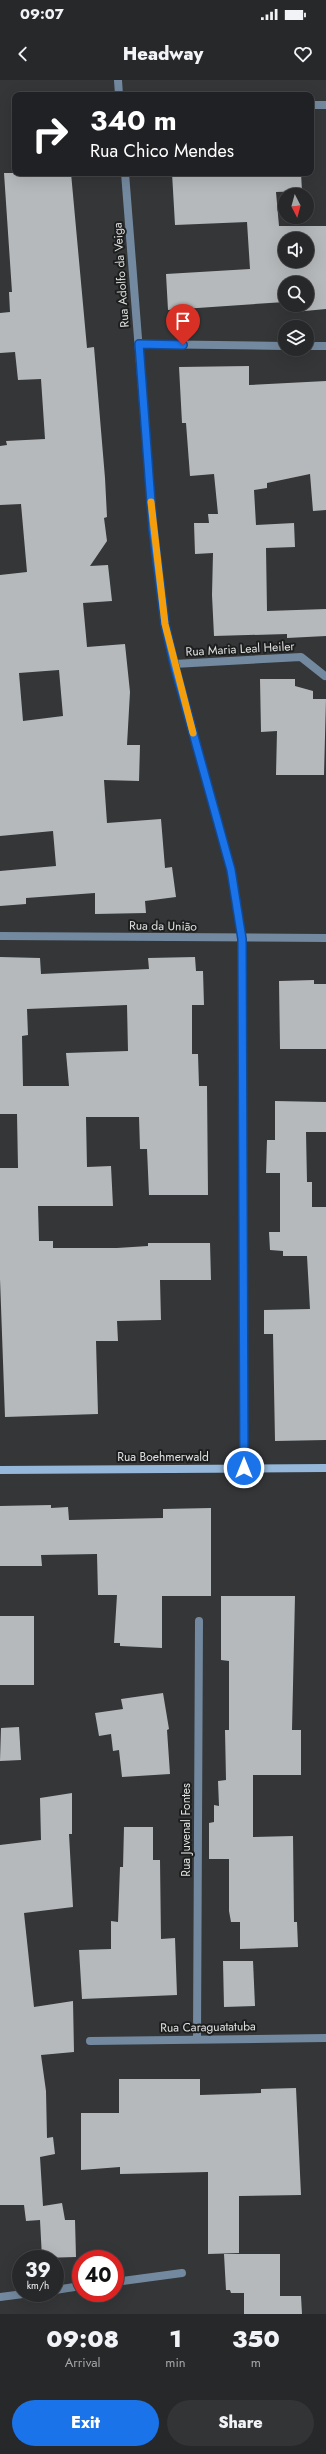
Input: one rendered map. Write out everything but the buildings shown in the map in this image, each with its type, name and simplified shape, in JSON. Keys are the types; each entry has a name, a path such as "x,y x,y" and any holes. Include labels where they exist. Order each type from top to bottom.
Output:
{"main road":[{"name":"Rua Boehmerwald","path":"0,1470 326,1468"}],"street":[{"path":"118,80 119,92"},
{"path":"314,105 326,105"},
{"name":"Rua Adolfo da Veiga","path":"125,176 153,529 165,624 174,664 231,870 242,939 244,1468"},
{"path":"139,344 278,346"},
{"path":"314,346 326,346"},
{"name":"Rua Maria Leal Heiler","path":"174,664 301,657 325,676"},
{"name":"Rua da União","path":"0,936 242,939 326,938"},
{"name":"Rua Juvenal Fontes","path":"197,2039 199,1622"},
{"name":"Rua Caraguatatuba","path":"90,2041 326,2038"},
{"path":"124,2281 182,2273"},
{"path":"0,2297 12,2295"}],"slow traffic":[{"path":"151,502 159,584 165,624 174,664 193,733"}],"route":[{"path":"183,345 139,344 153,529 165,624 174,664 231,870 238,906 242,939 244,1468"}]}
